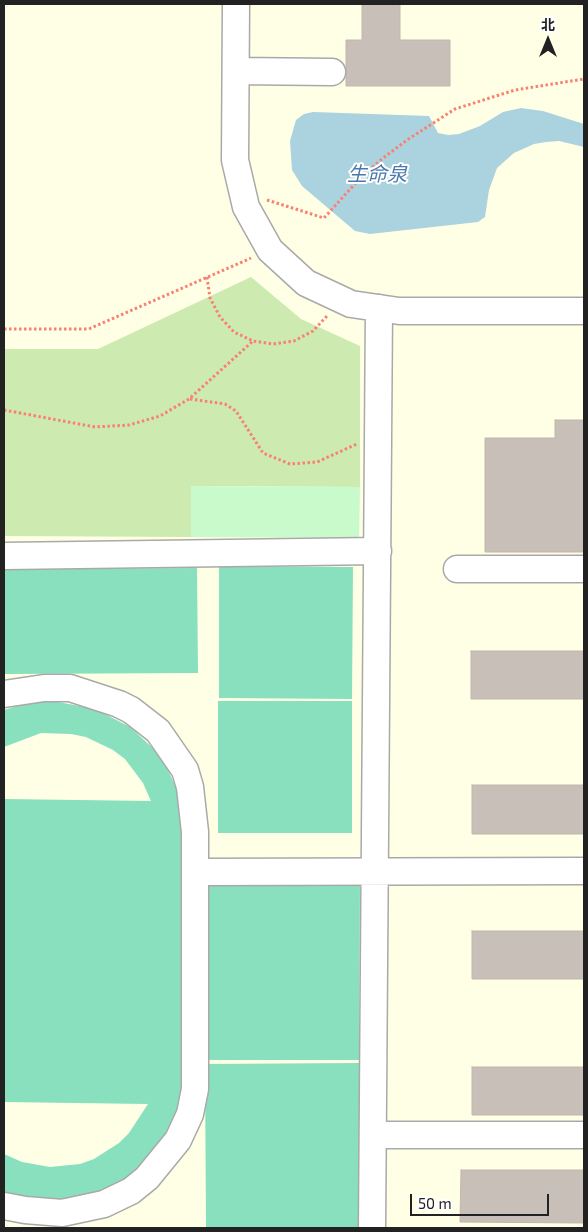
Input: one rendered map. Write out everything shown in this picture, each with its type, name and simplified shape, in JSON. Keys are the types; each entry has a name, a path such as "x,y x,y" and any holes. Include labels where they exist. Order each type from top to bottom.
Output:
{"lane":[{"path":"236,4 236,160 246,207 270,250 306,283 351,304 379,308 399,310 584,311"},
{"path":"236,71 332,72"},
{"path":"372,1228 379,308"},
{"path":"4,556 378,551"},
{"path":"457,569 584,569"},
{"path":"4,694 44,688 70,688 84,691 130,710 158,731 185,770 190,787 195,832 196,1089 190,1114 178,1140 147,1178 131,1191 104,1204 62,1213 4,1206"},
{"path":"195,872 584,871"},
{"path":"373,1135 584,1135"}],"path":[{"path":"242,191 324,218 362,176 383,158 455,109 515,90 584,80"},
{"path":"4,329 89,329 270,250"},
{"path":"208,277 210,298 220,317 234,332 253,341 273,344 294,341 306,334 327,316 336,297"},
{"path":"4,410 96,427 129,426 160,416 189,399 253,341"},
{"path":"189,399 225,404 236,411 263,453 290,464 317,462 354,444 378,444"}],"shaded area":[{"path":"4,4 584,4 584,1228 4,1228"}],"green space":[{"path":"251,277 301,319 360,346 360,487 191,486 191,537 4,536 4,349 98,349"},
{"path":"191,486 360,487 359,538 191,537"},
{"path":"219,566 353,567 352,699 219,698"},
{"path":"197,568 198,673 4,674 4,569"},
{"path":"48,700 95,709 130,727 156,751 165,763 182,801 184,1084 178,1110 152,1157 113,1189 59,1204 4,1194 4,1154 22,1162 50,1167 80,1164 94,1159 119,1143 129,1133 148,1104 4,1102 4,799 151,801 143,783 125,759 113,750 86,737 71,734 41,733 4,747 4,710 27,703"},
{"path":"218,701 352,701 352,833 218,833"},
{"path":"206,881 360,882 359,1060 206,1060"},
{"path":"359,1063 359,1228 206,1228 205,1064"}],"water":[{"name":"生命泉","path":"521,108 543,111 584,124 584,147 559,141 546,142 534,144 514,153 497,168 489,190 485,217 478,222 370,234 355,231 302,186 292,170 290,141 296,120 304,114 313,112 429,116 438,133 448,135 459,134 480,126 503,112"}],"building":[{"path":"362,4 400,4 400,40 450,40 450,86 346,86 346,40 362,40"},
{"path":"555,420 584,420 584,552 485,552 485,438 555,438"},
{"path":"471,651 584,651 584,699 471,699"},
{"path":"472,785 584,785 584,834 472,834"},
{"path":"472,931 584,931 584,979 472,979"},
{"path":"472,1067 584,1067 584,1115 472,1115"},
{"path":"461,1170 584,1170 584,1223 460,1222"}]}
